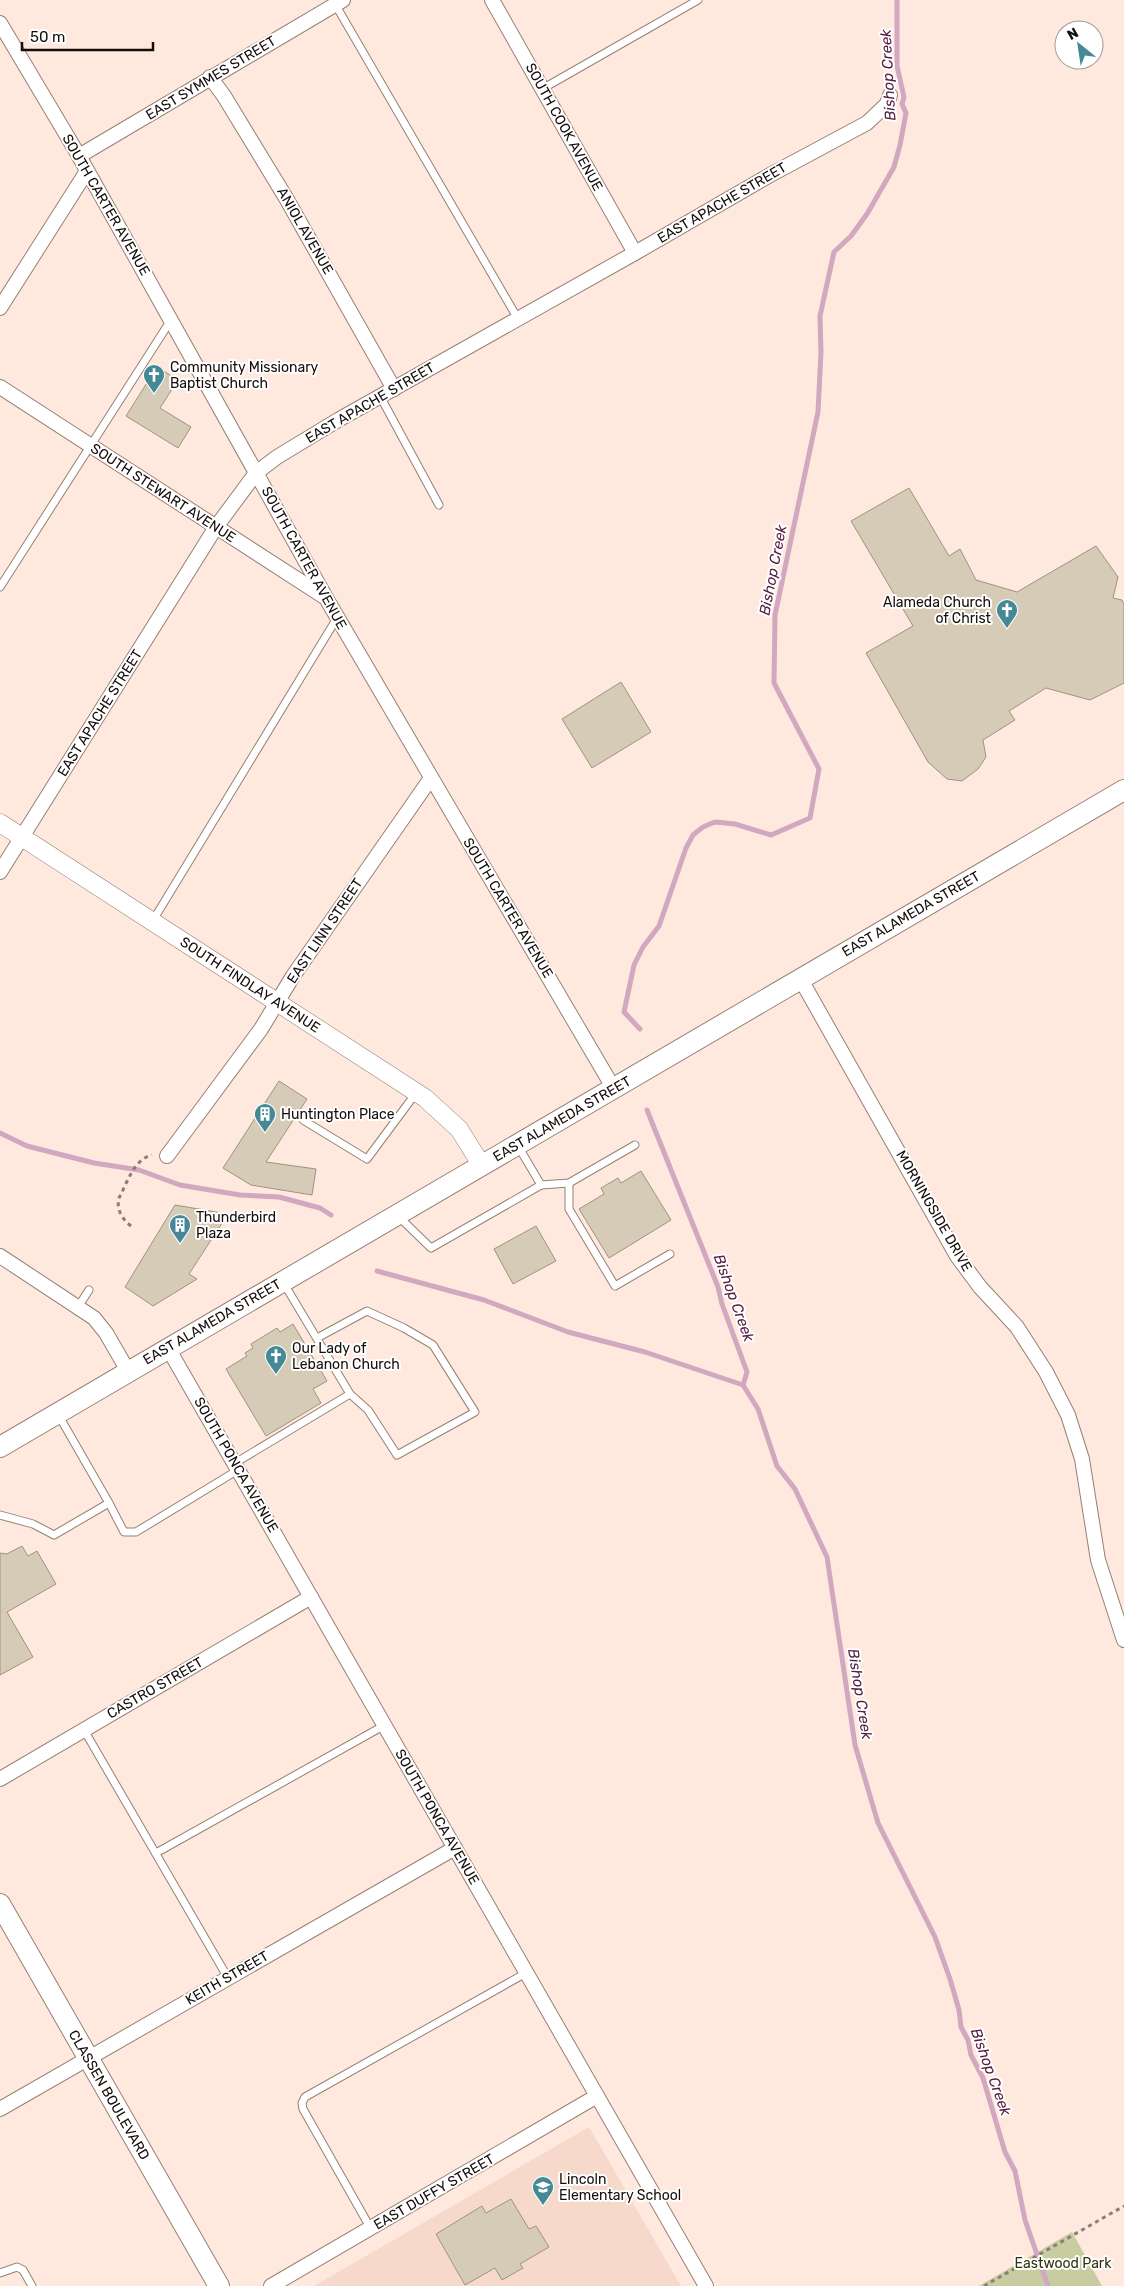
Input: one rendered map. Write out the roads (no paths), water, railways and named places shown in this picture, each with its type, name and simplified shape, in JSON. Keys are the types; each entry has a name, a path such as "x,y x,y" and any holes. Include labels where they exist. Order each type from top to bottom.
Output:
{"main road":[{"name":"EAST ALAMEDA STREET","path":"0,1447 1124,790"},
{"name":"CLASSEN BOULEVARD","path":"0,1904 219,2286"}],"street":[{"name":"SOUTH COOK AVENUE","path":"492,0 635,253"},
{"name":"EAST SYMMES STREET","path":"79,156 338,2"},
{"name":"SOUTH CARTER AVENUE","path":"2,33 79,156 337,618 614,1089"},
{"name":"ANIOL AVENUE","path":"210,77 224,96 286,198 394,389"},
{"name":"EAST APACHE STREET","path":"0,872 216,528 256,473 277,457 380,396 770,175 867,123 887,104 890,96"},
{"path":"0,308 87,171"},
{"name":"SOUTH STEWART AVENUE","path":"0,387 326,598"},
{"name":"EAST LINN STREET","path":"167,1156 278,1002 293,976 431,778"},
{"name":"SOUTH FINDLAY AVENUE","path":"0,823 416,1092 459,1129 482,1166"},
{"name":"MORNINGSIDE DRIVE","path":"800,978 957,1256 980,1287 1017,1326 1059,1396 1082,1459 1098,1560 1124,1640"},
{"path":"0,1256 101,1324 128,1371"},
{"name":"SOUTH PONCA AVENUE","path":"168,1348 706,2286"},
{"name":"CASTRO STREET","path":"0,1779 311,1597"},
{"name":"KEITH STREET","path":"0,2109 456,1848"},
{"name":"EAST DUFFY STREET","path":"271,2286 597,2096"}],"lane":[{"path":"542,89 698,0"},
{"path":"338,2 518,319"},
{"path":"0,587 171,320"},
{"path":"380,396 439,505"},
{"path":"152,922 337,618"},
{"path":"304,1120 367,1159 416,1092"},
{"path":"517,1145 541,1185"},
{"path":"398,1215 431,1248 541,1185 569,1183 636,1145"},
{"path":"569,1183 568,1209 615,1286 670,1254"},
{"path":"283,1282 350,1394 368,1410 397,1455 475,1412 433,1345 404,1328 368,1311 317,1338"},
{"path":"78,1307 89,1290"},
{"path":"58,1413 124,1532 136,1532 350,1394"},
{"path":"0,1515 33,1524 54,1535 109,1503"},
{"path":"156,1853 385,1725"},
{"path":"84,1730 228,1978"},
{"path":"371,2229 303,2108 302,2103 305,2097 526,1973"},
{"path":"0,2273 17,2267 23,2270 32,2286"}],"waterway":[{"name":"Bishop Creek","path":"640,1029 624,1012 634,965 643,947 659,926 686,848 693,835 703,827 715,822 735,824 771,835 810,818 819,769 774,683 775,615 818,412 821,352 820,316 834,252 851,236 867,214 894,167 900,145 906,113 902,104 904,97 897,66 897,0"},
{"name":"Bishop Creek","path":"647,1110 718,1287 722,1304 747,1372 743,1385"},
{"path":"0,1133 27,1146 94,1163 139,1170 180,1185 240,1195 279,1197 320,1208 331,1215"},
{"path":"377,1271 484,1300 568,1332 645,1352 743,1385"},
{"name":"Bishop Creek","path":"743,1385 758,1409 777,1466 795,1489 827,1557 855,1745 878,1823 935,1937 959,2010 961,2027 968,2040 971,2055 983,2078 1005,2152 1015,2171 1025,2220 1048,2286"}],"place":[{"name":"Community Missionary Baptist Church","path":"154,394"},
{"name":"Alameda Church of Christ","path":"1007,629"},
{"name":"Huntington Place","path":"265,1133"},
{"name":"Thunderbird Plaza","path":"180,1244"},
{"name":"Our Lady of Lebanon Church","path":"276,1375"},
{"name":"Lincoln Elementary School","path":"543,2206"}],"park label":[{"name":"Eastwood Park","path":"1063,2263"}]}
